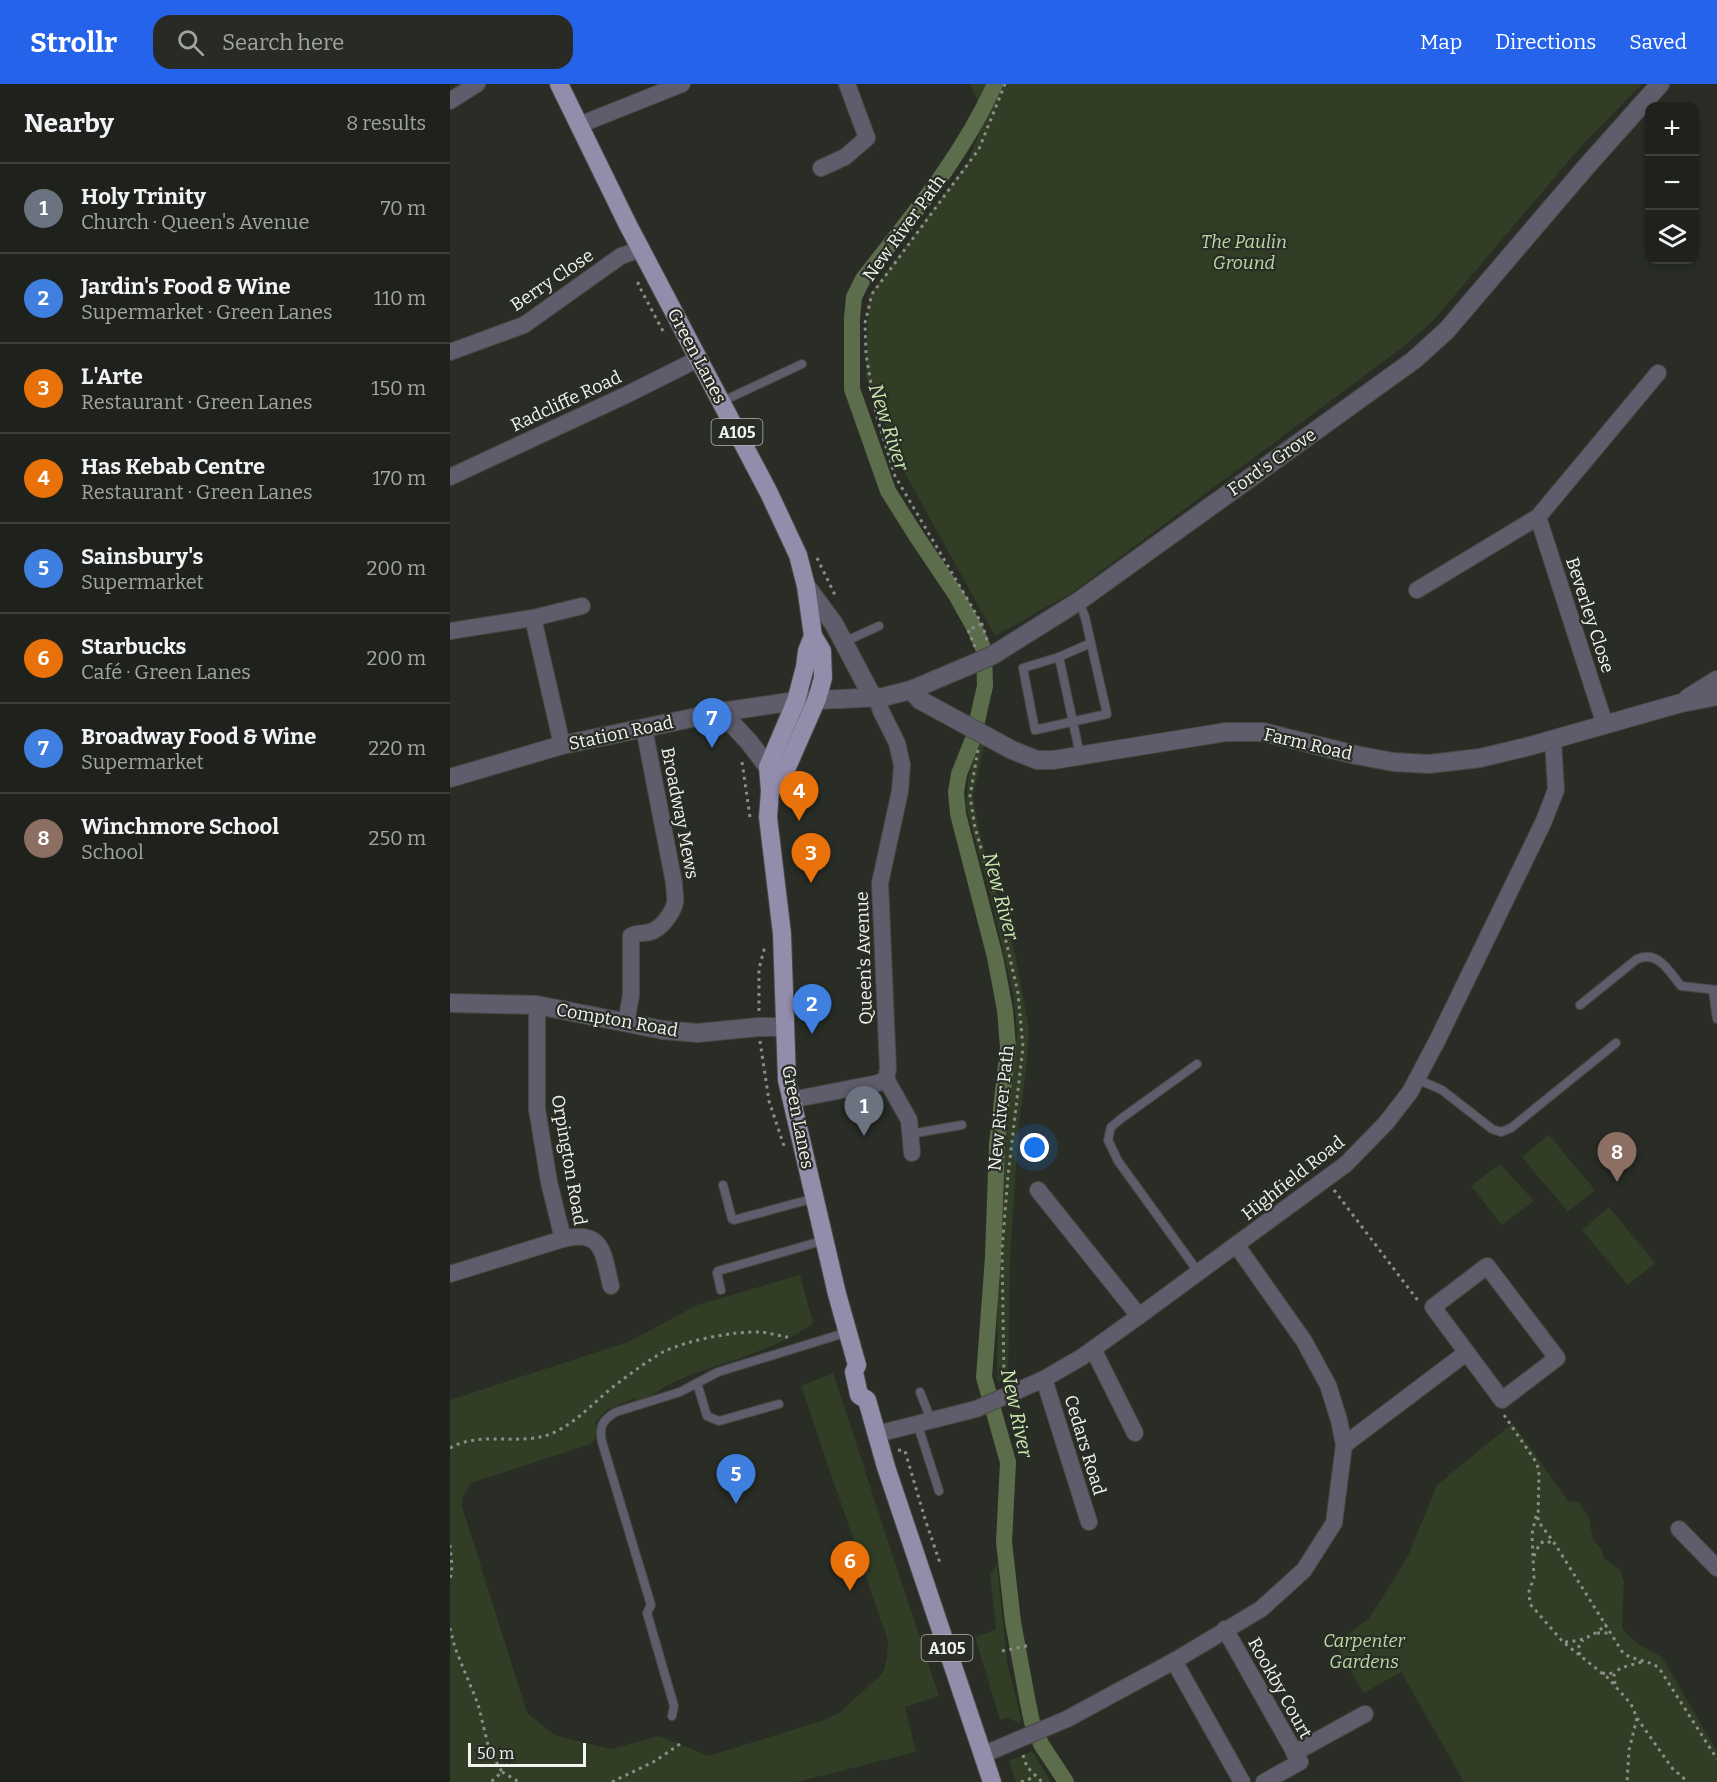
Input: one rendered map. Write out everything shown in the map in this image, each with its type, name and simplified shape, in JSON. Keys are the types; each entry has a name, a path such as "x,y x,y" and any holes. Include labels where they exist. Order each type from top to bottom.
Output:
{"main road":[{"name":"Green Lanes","path":"559,84 641,249 790,535 798,555 806,585 813,636 822,651 823,678 817,699 784,774 770,791"},
{"name":"Green Lanes","path":"813,636 795,701 768,767 770,791 768,818 782,934 787,1080 857,1365 865,1369 872,1391 867,1400 992,1782"}],"street":[{"path":"450,101 477,84"},
{"path":"579,125 653,89 682,84"},
{"path":"820,168 845,157 867,138 847,84"},
{"name":"Ford's Grove","path":"795,701 875,698 911,690 993,655 1079,601 1414,360 1447,330 1660,84"},
{"name":"Berry Close","path":"450,352 524,325 621,256 641,249"},
{"name":"Radcliffe Road","path":"450,477 698,359"},
{"path":"1417,590 1538,517 1658,373"},
{"name":"Beverley Close","path":"1538,517 1605,725"},
{"path":"806,585 834,624 875,698"},
{"path":"450,631 533,618 582,606"},
{"path":"533,618 562,745"},
{"name":"Farm Road","path":"1681,703 1717,680"},
{"name":"Farm Road","path":"911,690 920,699 975,730 1012,750 1037,760 1226,732 1263,732 1356,755 1393,762 1429,764 1480,758 1553,741 1681,703 1717,696"},
{"name":"Queen's Avenue","path":"875,698 897,743 902,765 900,791 880,883 888,1069 886,1079"},
{"name":"Station Road","path":"450,778 562,745 721,712 795,701"},
{"path":"721,712 768,767"},
{"name":"Broadway Mews","path":"626,1023 631,995 631,936 658,930 669,916 675,903 674,883 644,728"},
{"name":"Highfield Road","path":"877,1434 976,1409 1002,1392 1044,1379 1093,1349 1200,1273 1346,1164 1364,1147 1410,1092 1438,1040 1548,812 1556,790 1553,741"},
{"name":"Compton Road","path":"450,1003 537,1005 663,1030 697,1034 759,1027 784,1027"},
{"name":"Orpington Road","path":"450,1274 563,1239 549,1182 537,1109 537,1005"},
{"path":"791,1100 864,1087 886,1079 909,1120 912,1153"},
{"path":"1038,1190 1139,1317"},
{"path":"563,1239 578,1235 591,1237 601,1247 611,1286"},
{"path":"982,1755 1021,1746 1174,1661 1261,1609 1304,1570 1334,1523 1344,1445 1328,1385 1318,1364 1237,1246"},
{"path":"1487,1266 1557,1358 1502,1400 1466,1353 1433,1307 1487,1266"},
{"path":"1093,1349 1136,1433"},
{"path":"1344,1445 1466,1353"},
{"name":"Cedars Road","path":"1044,1379 1089,1522"},
{"path":"1679,1529 1717,1568"},
{"name":"Rookby Court","path":"1225,1629 1300,1762 1264,1782"},
{"path":"1174,1661 1242,1782"},
{"path":"1294,1753 1365,1714"}],"lane":[{"path":"721,402 802,364"},
{"path":"1079,601 1091,643 1107,714 1035,730 1023,668 1059,657 1091,643"},
{"path":"844,643 879,626"},
{"path":"1059,657 1080,755"},
{"path":"1580,1005 1637,958 1644,956 1658,959 1681,986 1715,990 1717,1019"},
{"path":"1417,1079 1442,1090 1492,1129 1501,1132 1511,1128 1616,1043"},
{"path":"1197,1064 1111,1127 1108,1140 1118,1161 1200,1273"},
{"path":"910,1134 962,1125"},
{"path":"723,1185 734,1220 815,1198"},
{"path":"721,1290 718,1271 826,1239"},
{"path":"672,1716 674,1706 647,1613 651,1605 600,1429 608,1417 615,1412 680,1392 718,1372 848,1332"},
{"path":"697,1383 707,1416 719,1421 778,1404"},
{"path":"920,1392 939,1491"}],"path":[{"name":"New River Path","path":"968,630 982,624 895,476 876,414 866,354 865,323 872,294 979,149 1005,84"},
{"name":"Green Lanes","path":"638,284 664,333"},
{"path":"814,551 839,603"},
{"name":"New River Path","path":"975,730 970,796 975,828 996,898 1018,993 1023,1047 1002,1250 1002,1392"},
{"path":"759,1017 759,969 765,945"},
{"name":"Green Lanes","path":"759,1035 769,1101 785,1150"},
{"path":"1326,1179 1419,1302"},
{"path":"450,1448 459,1443 484,1438 531,1438 552,1434 576,1419 643,1365 665,1352 687,1344 761,1332 791,1338"},
{"path":"1503,1414 1536,1462 1539,1471 1537,1513 1532,1534 1534,1578 1529,1591 1530,1604 1563,1642 1616,1685"},
{"path":"905,1451 940,1563"},
{"path":"1537,1513 1539,1524 1555,1544 1606,1624 1627,1662 1616,1672 1608,1674 1600,1672"},
{"path":"1533,1560 1540,1543 1546,1541 1555,1544"},
{"path":"450,1545 452,1567 450,1582"},
{"path":"1596,1634 1606,1624"},
{"path":"450,1628 455,1648 478,1704 489,1749 502,1772 519,1782"},
{"path":"1563,1642 1611,1633"},
{"path":"1580,1656 1578,1648 1585,1638"},
{"path":"1003,1650 1031,1645"},
{"path":"1623,1653 1633,1659 1653,1663 1659,1668 1717,1759"},
{"path":"1624,1666 1644,1662"},
{"path":"1616,1672 1613,1680 1631,1704 1646,1733 1672,1768 1688,1782"},
{"path":"1627,1782 1626,1770 1637,1718"},
{"path":"1632,1737 1636,1730 1646,1733"},
{"path":"612,1782 655,1761 680,1744"},
{"path":"1021,1746 1026,1767 1042,1782"},
{"path":"491,1782 502,1772"},
{"path":"1021,1782 1035,1777"}],"green space":[{"name":"The Paulin Ground","path":"970,84 1642,84 1583,144 1432,322 1399,350 1073,592 995,636 901,466 866,376 869,295 967,163 986,117"},
{"path":"977,740 985,742 973,796 979,831 1015,953 1029,1029 1019,1124 1010,1256 1008,1382 997,1381 998,1225 1017,1033 1014,999 991,898 966,806 968,782"},
{"path":"1549,1135 1595,1190 1568,1212 1522,1157"},
{"path":"1500,1164 1534,1201 1502,1225 1471,1186"},
{"path":"1609,1207 1655,1263 1628,1285 1582,1230"},
{"path":"800,1275 813,1323 797,1334 780,1343 670,1384 639,1405 635,1398 606,1410 595,1423 600,1429 591,1444 471,1483 463,1496 462,1506 527,1713 557,1736 611,1749 659,1736 709,1756 824,1720 839,1713 883,1673 888,1641 801,1386 833,1373 939,1696 905,1707 916,1752 797,1782 450,1782 450,1400 628,1342 697,1305"},
{"name":"Carpenter Gardens","path":"1513,1423 1568,1501 1579,1502 1589,1517 1593,1540 1602,1550 1604,1558 1620,1570 1624,1582 1622,1628 1636,1642 1665,1662 1717,1751 1717,1782 1464,1782 1401,1672 1364,1693 1335,1645 1369,1618 1384,1595 1408,1556 1437,1485"},
{"path":"997,1564 1007,1661 1021,1718 1020,1723 1007,1718 1000,1720 975,1637 996,1630 990,1574"},
{"path":"1032,1751 1051,1782 1016,1782 1009,1761"}],"waterway":[{"name":"New River","path":"995,84 982,111 952,161 863,279 854,297 852,389 888,491 956,595 984,650 985,686 973,739 959,774 956,792 958,814 995,957 1005,1010 1008,1047 997,1145 993,1257 984,1377 1008,1462 1004,1542 1013,1622 1028,1703 1032,1722 1041,1744 1066,1782"}],"place":[{"name":"Broadway Food & Wine","path":"712,748"},
{"name":"Has Kebab Centre","path":"799,821"},
{"name":"L'Arte","path":"811,883"},
{"name":"Jardin's Food & Wine","path":"812,1034"},
{"name":"Holy Trinity","path":"864,1136"},
{"name":"Winchmore School","path":"1617,1182"},
{"name":"Sainsbury's","path":"736,1504"},
{"name":"Starbucks","path":"850,1591"}]}
